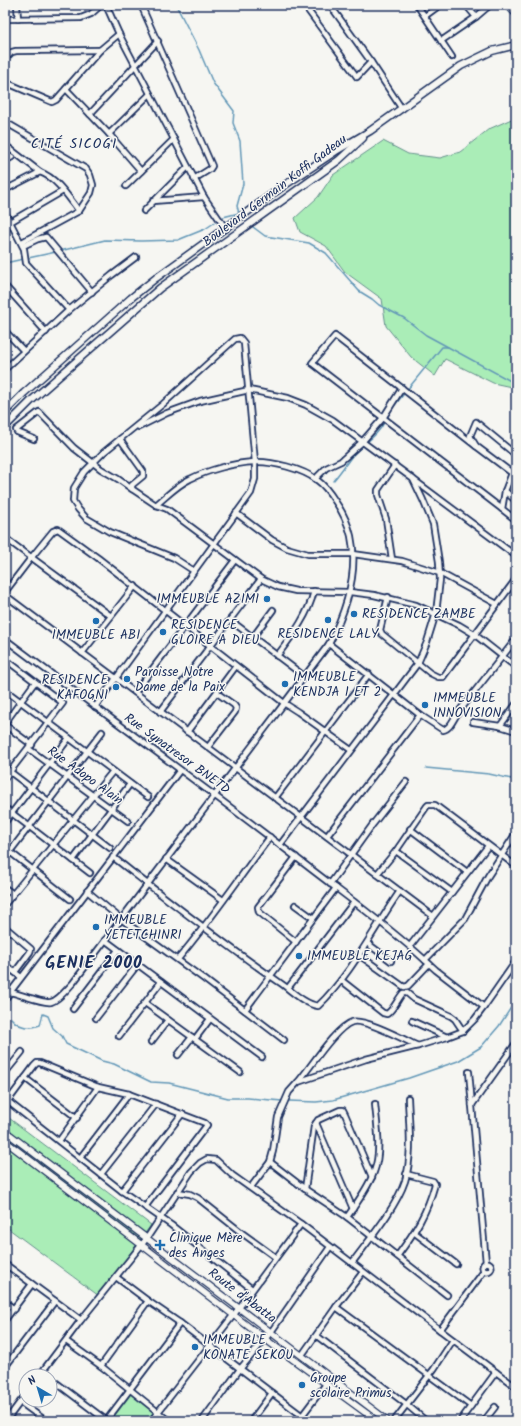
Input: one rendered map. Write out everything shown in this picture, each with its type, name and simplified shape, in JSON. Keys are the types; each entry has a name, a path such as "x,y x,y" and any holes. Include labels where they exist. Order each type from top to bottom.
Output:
{"main road":[{"path":"370,131 466,64 492,51 516,45"},
{"name":"Boulevard Germain Koffi Gadeau","path":"5,412 24,393 156,278 336,151 370,131"},
{"name":"Boulevard Germain Koffi Gadeau","path":"5,427 32,400 160,288 339,160 370,131"}],"street":[{"path":"17,5 18,19"},
{"path":"5,19 81,18 91,14 101,5"},
{"path":"106,5 119,34 194,179 204,197 226,229"},
{"path":"141,5 212,166 210,169 194,179"},
{"path":"304,5 357,76 371,62"},
{"path":"330,5 371,62 402,109"},
{"path":"417,5 452,57"},
{"path":"425,16 440,5"},
{"path":"466,5 476,16"},
{"path":"441,40 490,5"},
{"path":"507,5 516,14"},
{"path":"5,82 52,102 56,100 100,50 119,34"},
{"path":"90,114 158,41"},
{"path":"5,59 12,52 16,51 100,50"},
{"path":"66,89 109,134 141,171"},
{"path":"109,134 150,94"},
{"path":"5,122 86,169 90,175 93,185 88,199 79,211 23,245"},
{"path":"126,186 174,139"},
{"path":"5,145 40,172 46,174 63,191 79,211"},
{"path":"5,161 12,157"},
{"path":"144,210 188,167"},
{"path":"5,190 40,172"},
{"path":"10,222 63,191"},
{"path":"153,201 204,197"},
{"path":"5,212 23,245 26,263 69,310"},
{"path":"23,245 46,237 92,292"},
{"path":"5,369 69,310 136,257"},
{"path":"5,286 46,332"},
{"path":"5,331 24,351"},
{"path":"502,509 505,491 514,474 335,336 312,364 441,461 502,509 516,520"},
{"path":"95,706 251,493 255,479 249,390 244,343 240,338 235,339 132,431"},
{"path":"315,479 326,468 341,461 362,442 382,418 402,388"},
{"path":"194,571 174,558 110,532 86,518 73,501 74,488 84,472 104,452 132,431 167,413 200,401 249,390 288,398 306,405 333,420 516,556"},
{"path":"34,439 17,432 16,430 39,412 74,448 100,469 156,505 167,509 261,579 278,587 296,591 350,592 388,597 416,605 436,613 474,634 516,667"},
{"path":"476,446 470,436 476,422 516,455"},
{"path":"120,439 143,471 143,476 132,485 132,489"},
{"path":"10,992 46,1002 52,1002 73,983 214,794 329,644 340,620 350,592 353,554 351,535 342,511 329,493 315,479 304,472 286,466 254,462 218,468 189,479 168,494 156,505"},
{"path":"392,559 386,519 378,495 378,490 395,465"},
{"path":"280,845 418,663 427,642 438,601 440,562 433,524 413,479"},
{"path":"505,491 516,501"},
{"path":"236,513 272,540 287,548 308,554 353,554 392,559 423,567 440,573 497,604"},
{"path":"5,592 53,531 58,529 135,586 284,703 351,750"},
{"path":"5,538 111,616"},
{"path":"135,692 235,560"},
{"path":"160,712 261,579"},
{"path":"388,597 380,630 387,639 418,663 436,676 443,677 516,579"},
{"path":"82,653 135,586"},
{"path":"277,656 304,618 311,603 314,591"},
{"path":"5,595 433,916"},
{"path":"253,637 273,610"},
{"path":"230,620 304,676"},
{"name":"Rue Synatresor BNETD","path":"5,639 214,794 381,922 427,962 484,1007"},
{"path":"329,644 420,715 443,730 446,730 516,639"},
{"path":"5,660 63,703 5,778"},
{"path":"187,732 236,666"},
{"path":"275,798 369,674"},
{"path":"5,724 35,682"},
{"path":"5,690 48,724 87,751 148,798"},
{"path":"208,747 235,712 236,708 216,693"},
{"path":"500,726 516,704"},
{"path":"327,836 420,715"},
{"path":"473,722 500,726 516,731"},
{"name":"Rue Adopo Alain","path":"5,724 49,764 128,821"},
{"path":"5,858 102,732"},
{"path":"5,822 69,738"},
{"path":"5,768 110,848"},
{"path":"5,999 180,770"},
{"path":"5,904 113,771"},
{"path":"330,884 350,855 406,782"},
{"path":"73,860 130,784"},
{"path":"377,874 396,851 427,806 432,804 516,866"},
{"path":"5,808 90,873"},
{"path":"410,829 467,872"},
{"path":"359,955 404,987 408,986 465,919 488,876 516,833"},
{"path":"178,960 204,928 270,837"},
{"path":"410,946 488,846"},
{"path":"5,848 70,899"},
{"path":"396,851 452,892"},
{"path":"113,857 204,928 270,976 306,1001 318,1006 341,980 359,955 400,891"},
{"path":"296,857 258,907 260,912 296,942"},
{"path":"166,859 223,900"},
{"path":"5,888 13,894"},
{"path":"244,1010 336,888"},
{"path":"87,891 121,919 284,1040"},
{"path":"288,988 354,902"},
{"path":"295,905 313,918"},
{"path":"5,927 30,949 30,952 15,972"},
{"path":"105,940 262,1057"},
{"path":"367,943 391,961"},
{"path":"73,1009 118,950"},
{"path":"298,1082 366,1059 447,1038 463,1031 475,1020 516,961"},
{"path":"5,964 21,977"},
{"path":"96,1018 138,964"},
{"path":"341,980 383,1013 387,1014 391,1012 399,997 403,993 407,993 414,999 451,1016 455,1019 463,1031"},
{"path":"119,1036 161,982"},
{"path":"145,1003 240,1072"},
{"path":"178,1055 210,1019"},
{"path":"151,1042 168,1020"},
{"path":"251,1187 270,1162 278,1118 289,1092 342,1028 353,1021 366,1023 418,1046"},
{"path":"412,1021 447,1038"},
{"path":"472,1105 516,1042"},
{"path":"5,1073 22,1052"},
{"path":"145,1207 206,1127 205,1123 128,1094 98,1087 37,1063 6,1100 122,1191 145,1207 162,1218 252,1289"},
{"path":"440,1330 484,1271 483,1266 486,1263 469,1072"},
{"path":"25,1078 77,1118"},
{"path":"59,1141 98,1087"},
{"path":"80,1158 128,1094"},
{"path":"352,1263 396,1202 405,1180 409,1146 408,1098"},
{"path":"101,1174 156,1104"},
{"path":"346,1217 366,1190 375,1171 378,1149 376,1104"},
{"path":"305,1189 313,1130 316,1123 318,1120 340,1110 343,1110 372,1177"},
{"path":"122,1191 182,1114"},
{"path":"316,1123 353,1209"},
{"name":"Route d'Abatta","path":"5,1131 388,1421"},
{"name":"Route d'Abatta","path":"5,1141 265,1339 377,1421"},
{"path":"46,1368 81,1320 162,1218 177,1192 200,1163 208,1159 216,1160 232,1175 251,1187 301,1224 516,1387"},
{"path":"270,1162 305,1189 398,1255 447,1295"},
{"path":"398,1255 415,1233 431,1201 436,1184 433,1181 406,1174"},
{"path":"177,1192 190,1194 198,1198 275,1257"},
{"path":"151,1421 234,1314 301,1224"},
{"path":"415,1233 456,1264"},
{"path":"202,1421 240,1369 271,1332 330,1247"},
{"path":"484,1271 488,1272 491,1269 490,1264 486,1263"},
{"path":"5,1264 81,1320"},
{"path":"302,1355 363,1272"},
{"path":"116,1277 210,1345 309,1421"},
{"path":"5,1320 32,1284"},
{"path":"5,1367 55,1301"},
{"path":"101,1366 148,1301"},
{"path":"5,1302 14,1309"},
{"path":"336,1307 471,1406"},
{"path":"58,1384 107,1421 180,1323"},
{"path":"317,1336 426,1421"},
{"path":"394,1421 429,1376 453,1340"},
{"path":"66,1341 101,1366 169,1421"},
{"path":"460,1421 496,1372"},
{"path":"298,1421 326,1384"},
{"path":"251,1421 272,1393"},
{"path":"6,1421 18,1405"},
{"path":"484,1421 495,1407"},
{"path":"28,1408 46,1421"}],"green space":[{"path":"516,117 516,388 493,383 445,359 435,376 411,357 386,326 382,299 345,272 326,246 300,232 295,218 318,197 333,175 383,141 408,154 440,158 460,152 489,129"},
{"path":"5,1115 151,1225 99,1296 5,1226"},
{"path":"131,1390 156,1412 149,1421 110,1421 109,1420"}],"waterway":[{"path":"176,5 199,50 213,83 234,111 233,123 240,141 243,184 237,206 239,213 223,217"},
{"path":"60,251 105,240 178,240 205,229 217,221"},
{"path":"253,227 265,236 309,243 326,253 359,291 379,305 404,318 426,335 516,384"},
{"path":"5,263 56,252"},
{"path":"387,418 390,411 442,347 448,347"},
{"path":"333,481 352,456 374,436 385,421"},
{"path":"426,768 489,774 516,780"},
{"path":"289,1101 316,1102 333,1100 409,1078 458,1061 481,1047 499,1026 516,1000"},
{"path":"11,1018 21,1026 32,1027 40,1025 43,1014 48,1016 53,1028 62,1036 66,1044 102,1061 114,1064 151,1082 169,1083 228,1098 282,1101"}],"place":[{"name":"IMMEUBLE AZIMI","path":"267,599"},
{"name":"RESIDENCE ZAMBE","path":"354,614"},
{"name":"RESIDENCE LALY","path":"328,620"},
{"name":"IMMEUBLE ABI","path":"96,621"},
{"name":"RESIDENCE GLOIRE A DIEU","path":"163,632"},
{"name":"Paroisse Notre Dame de la Paix","path":"127,679"},
{"name":"IMMEUBLE KENDJA 1 ET 2","path":"285,684"},
{"name":"RESIDENCE KAFOGNI","path":"116,687"},
{"name":"IMMEUBLE INNOVISION","path":"425,705"},
{"name":"IMMEUBLE YETETCHINRI","path":"96,927"},
{"name":"IMMEUBLE KEJAG","path":"299,956"},
{"name":"Clinique Mère des Anges","path":"160,1245"},
{"name":"IMMEUBLE KONATE SEKOU","path":"195,1347"},
{"name":"Groupe scolaire Primus","path":"302,1385"}],"district":[{"name":"CITÉ SICOGI","path":"74,144"},
{"name":"GENIE 2000","path":"94,963"}]}
